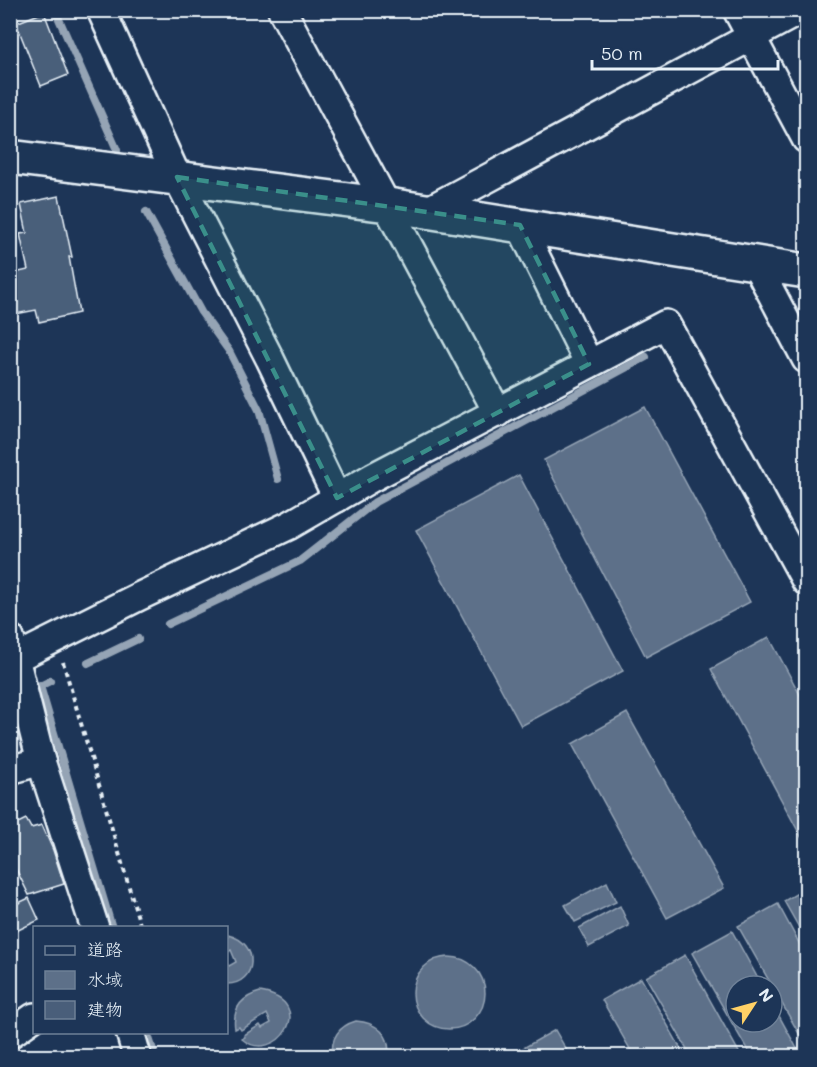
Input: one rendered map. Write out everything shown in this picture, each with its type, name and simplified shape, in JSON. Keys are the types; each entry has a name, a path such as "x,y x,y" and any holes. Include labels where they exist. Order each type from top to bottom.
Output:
{"street":[{"path":"101,10 177,177 270,359 337,498"},
{"path":"282,10 498,413"},
{"path":"737,10 807,139"},
{"path":"427,211 801,10"},
{"path":"10,157 388,205 807,271"},
{"path":"520,225 590,364"},
{"path":"755,262 807,359"},
{"path":"95,926 41,761 12,648 138,597 290,525 666,324 807,581"},
{"path":"10,770 41,761"},
{"path":"10,1034 33,1018"},
{"path":"131,1034 138,1056"}],"path":[{"path":"73,658 63,662 141,926"}],"highlighted area":[{"path":"177,177 520,225 589,364 337,498"}],"water":[{"path":"645,407 750,602 646,657 544,460"},
{"path":"519,475 623,671 521,726 416,530"},
{"path":"769,637 806,706 805,844 711,669"},
{"path":"627,713 724,888 667,918 572,744"},
{"path":"607,882 616,902 575,922 565,905"},
{"path":"806,888 806,940 784,901"},
{"path":"778,904 806,956 806,1046 784,1007 784,974 765,974 738,926"},
{"path":"620,906 629,926 589,947 579,928"},
{"path":"732,931 755,974 724,974 724,1009 692,953"},
{"path":"228,935 239,939 246,946 251,963 244,977 237,982 228,984 228,964 236,962 231,950 228,952"},
{"path":"685,955 724,1025 724,1034 729,1034 741,1056 691,1056 646,977"},
{"path":"456,957 475,967 483,979 485,993 483,1007 475,1019 463,1027 442,1029 423,1019 415,1007 413,986 423,967 435,959"},
{"path":"641,978 685,1056 634,1056 602,1000"},
{"path":"260,992 278,998 288,1008 290,1019 286,1030 278,1039 267,1045 255,1045 242,1039 244,1035 260,1025 262,1028 271,1023 267,1014 241,1030 239,1027 235,1029 234,1022 237,1010 243,1001"},
{"path":"356,1021 370,1024 381,1031 388,1042 388,1056 333,1056 334,1038 345,1026"},
{"path":"784,1025 801,1056 751,1056 738,1034 784,1034"},
{"path":"555,1030 570,1056 521,1056 518,1051"}],"building":[{"path":"44,12 68,75 41,86 16,23"},
{"path":"59,196 72,257 69,257 79,313 39,322 36,310 10,315 10,274 28,270 20,234 27,233 21,204"},
{"path":"26,819 31,828 42,825 64,884 29,895 10,857 10,827"},
{"path":"29,898 39,920 10,934 10,907"}],"waterway":[{"path":"55,10 117,150"},
{"path":"146,212 201,312 229,351 259,410 278,479"},
{"path":"168,624 300,561 375,502 646,357"},
{"path":"88,663 138,639"},
{"path":"50,681 40,686 111,926"},
{"path":"148,1034 155,1056"}]}
